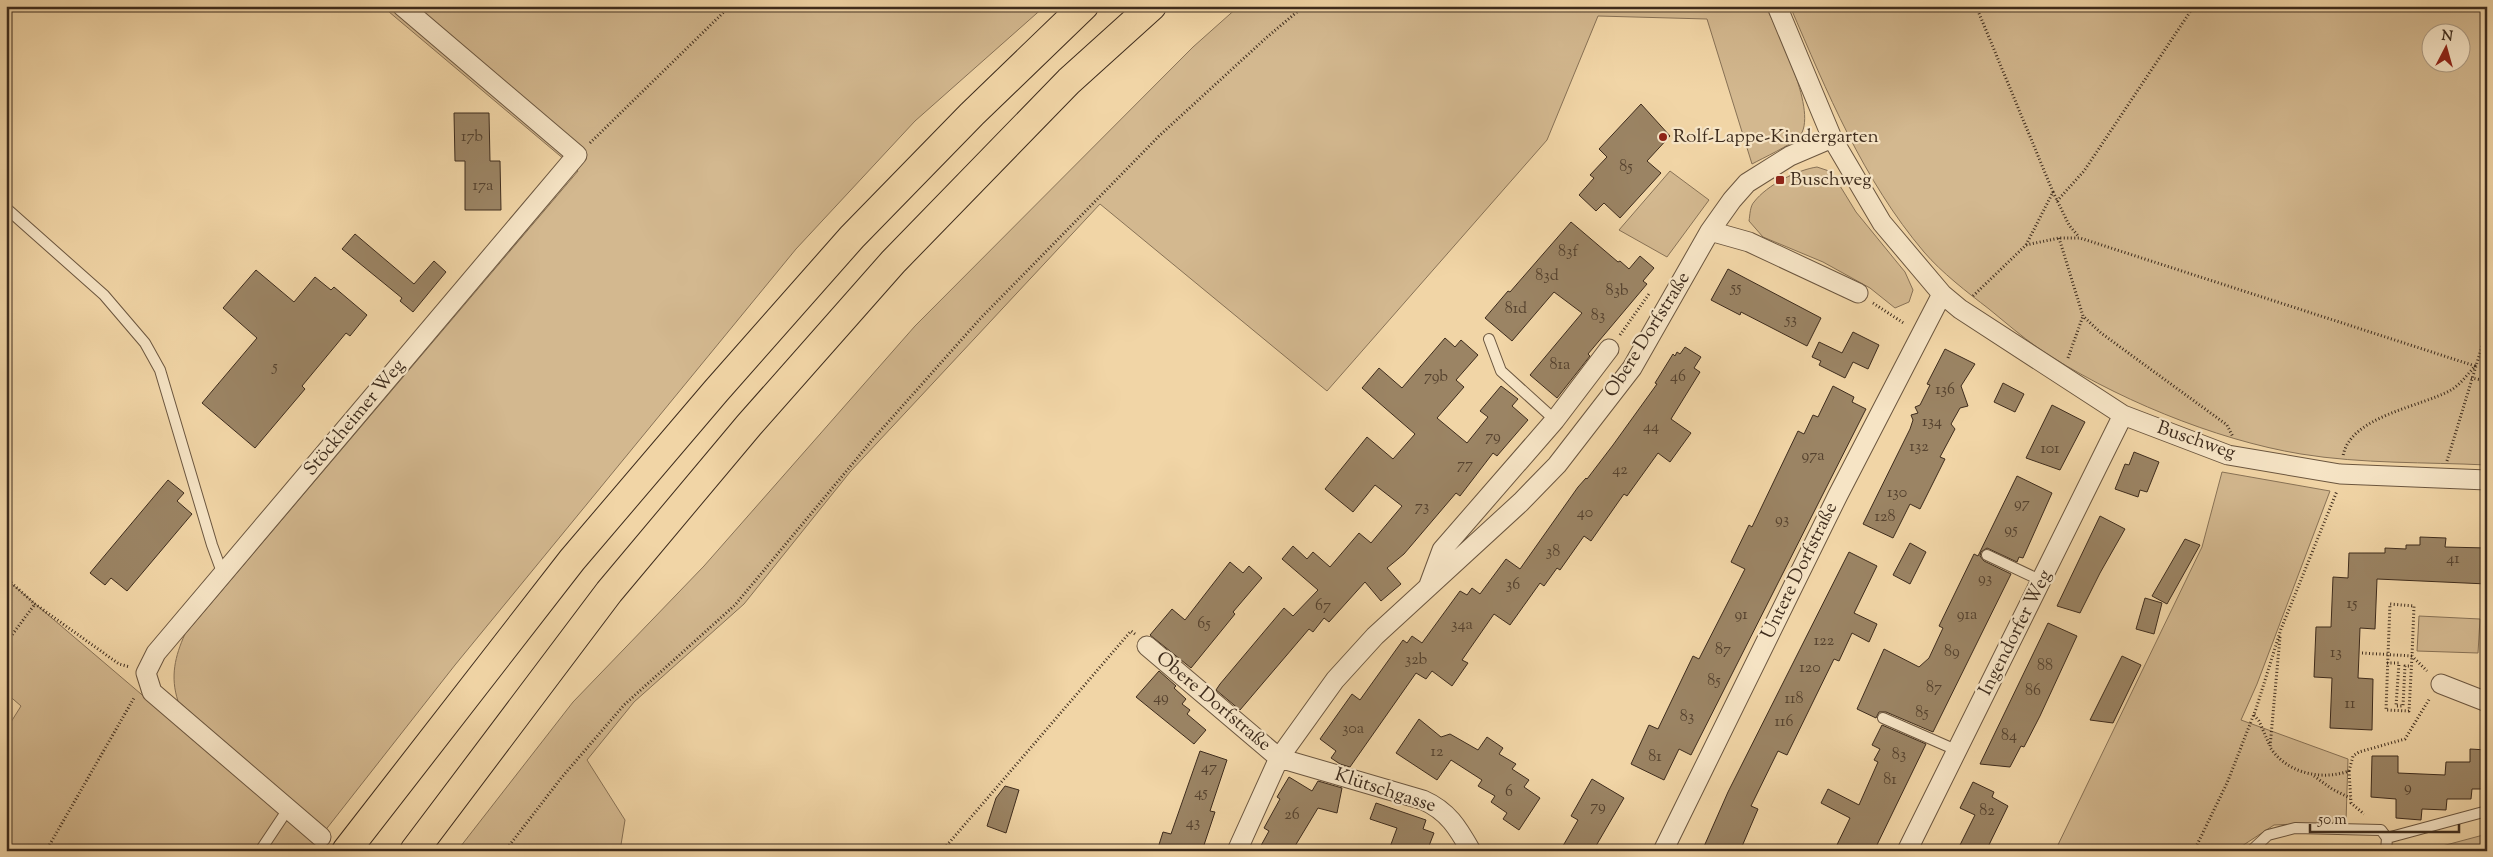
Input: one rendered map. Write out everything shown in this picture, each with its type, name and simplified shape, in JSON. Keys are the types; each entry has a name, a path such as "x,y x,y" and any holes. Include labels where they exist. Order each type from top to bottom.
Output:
{"highway":[{"path":"346,851 446,719 572,560 716,391 852,237 972,114 1084,6"},
{"path":"414,851 609,592 749,425 893,262 1069,81 1152,6"}],"street":[{"path":"402,6 577,155"},
{"name":"Buschweg","path":"1777,6 1832,138 1882,222 1942,294 1960,309 2123,415 2228,455 2340,474 2487,480"},
{"name":"Obere Dorfstraße","path":"1237,851 1279,758 1335,680 1375,636 1521,502 1557,465 1593,421 1632,368 1710,231 1747,183 1790,156 1832,138"},
{"name":"Stöckheimer Weg","path":"146,673 156,653 224,575 577,155"},
{"path":"1710,231 1749,242 1858,293"},
{"name":"Untere Dorfstraße","path":"1663,851 1838,494 1942,294"},
{"name":"Obere Dorfstraße","path":"1428,589 1442,550 1554,420 1609,349"},
{"name":"Ingendorfer Weg","path":"1907,851 2123,415"},
{"name":"Obere Dorfstraße","path":"1146,646 1279,758"},
{"path":"146,673 152,692 322,837"},
{"path":"2440,684 2487,702"},
{"name":"Klütschgasse","path":"1279,758 1423,800 1438,807 1450,816 1470,851"}],"lane":[{"path":"6,208 104,295 145,343 160,370 212,545 224,575"},
{"path":"1489,339 1501,371 1554,420"},
{"path":"1987,555 2042,581"},
{"path":"1883,718 1956,750"},
{"path":"260,851 288,809"},
{"path":"2250,851 2268,835 2295,828 2384,834 2487,810"},
{"path":"2384,834 2386,851"}],"path":[{"path":"577,155 730,6"},
{"path":"505,851 562,777 624,705 735,605 874,438 978,320 1159,136 1266,38 1304,6"},
{"path":"1976,6 2057,201 2069,226 2080,238"},
{"path":"2057,201 2084,171 2194,6"},
{"path":"1960,309 2026,245 2053,192"},
{"path":"2026,245 2059,238 2080,238 2475,366"},
{"path":"2059,238 2083,316 2101,333 2227,425 2233,436 2228,455"},
{"path":"1858,293 1920,334"},
{"path":"1609,349 1649,294"},
{"path":"2062,375 2083,316"},
{"path":"2445,479 2447,454 2487,330"},
{"path":"2194,851 2226,783 2254,716 2281,629 2311,552 2337,493 2344,447 2372,421 2452,390 2475,366"},
{"path":"2471,378 2487,381"},
{"path":"6,578 35,604 119,664 146,673 128,712 46,851"},
{"path":"6,643 35,604"},
{"path":"2390,604 2414,606 2409,711 2386,710 2388,655 2390,604"},
{"path":"2270,746 2281,629"},
{"path":"942,851 1132,631 1146,646"},
{"path":"2362,653 2412,656 2440,684 2423,706 2406,739 2359,752 2353,756 2349,770 2350,798 2357,810 2378,823 2384,834"},
{"path":"2387,663 2399,663 2396,706 2403,706 2405,666 2411,666"},
{"path":"2254,716 2259,721 2276,756 2287,764 2314,776 2332,790 2350,798"},
{"path":"2314,776 2349,770"}],"shaded area":[{"path":"382,6 1045,6 915,121 796,249 455,665 324,832 178,701 174,675 176,659 185,634 578,171"},
{"path":"1239,6 1766,6 1787,53 1801,92 1804,126 1799,137 1795,140 1752,164 1707,19 1598,16 1547,140 1327,391 1100,204 850,472 744,604 634,702 587,760 625,820 620,851 457,851 573,702 704,566 915,326 1193,47"},
{"path":"1790,6 2487,6 2487,465 2347,460 2301,454 2268,447 2199,427 2165,414 2098,383 2067,366 2019,334 1955,282 1924,252 1902,224 1883,195 1848,134"},
{"path":"1817,167 1829,171 1856,212 1905,272 1913,290 1909,302 1895,308 1870,288 1823,262 1763,237 1749,221 1753,204 1774,184 1792,175"},
{"path":"1670,171 1709,200 1667,257 1619,230"},
{"path":"2222,472 2330,491 2257,684 2241,720 2348,759 2346,822 2274,825 2242,846 2240,851 2055,851 2202,547"},
{"path":"6,579 316,843 310,851 6,851 6,730 21,706 6,693"},
{"path":"2419,616 2480,619 2478,653 2417,651"},
{"path":"2487,834 2487,851 2431,851 2431,849"}],"building":[{"path":"1641,104 1670,136 1647,161 1661,173 1620,218 1604,203 1596,211 1579,195 1594,178 1590,175 1607,157 1599,149"},
{"path":"454,113 489,113 490,161 500,161 501,210 465,210 465,161 455,161"},
{"path":"1571,222 1629,269 1640,256 1654,268 1643,281 1647,284 1588,354 1590,356 1557,398 1530,375 1582,313 1554,292 1512,341 1485,318"},
{"path":"355,234 414,284 434,261 446,272 413,312 400,301 402,298 342,249"},
{"path":"1728,269 1821,318 1807,346 1741,312 1740,315 1711,300"},
{"path":"256,270 294,302 315,277 331,290 334,287 367,315 350,336 346,333 302,386 305,389 255,448 202,403 257,338 223,308"},
{"path":"1853,332 1879,345 1868,369 1853,362 1845,378 1819,365 1821,361 1812,357 1819,342 1842,353"},
{"path":"1445,338 1455,347 1461,340 1478,355 1456,380 1464,387 1437,418 1467,443 1488,417 1480,411 1501,386 1518,399 1512,406 1528,420 1497,456 1493,453 1460,496 1456,493 1404,554 1387,568 1401,584 1381,601 1365,582 1329,622 1324,618 1313,632 1309,629 1240,710 1216,690 1284,608 1293,616 1318,590 1282,559 1293,546 1307,559 1313,552 1330,567 1359,533 1371,543 1402,506 1375,485 1353,512 1325,489 1367,437 1393,459 1415,434 1362,388 1379,368 1402,388"},
{"path":"1685,347 1701,357 1694,368 1700,372 1671,419 1691,433 1670,462 1658,453 1627,496 1624,494 1591,541 1584,536 1560,570 1557,568 1544,586 1540,583 1510,625 1494,614 1462,660 1468,663 1452,686 1432,671 1426,679 1416,673 1350,767 1340,764 1331,758 1336,751 1320,739 1352,694 1360,700 1403,640 1407,643 1412,636 1422,643 1460,591 1467,595 1472,588 1480,594 1506,559 1520,569 1578,487 1587,479 1657,384 1655,383 1673,354 1675,356 1677,352 1680,354"},
{"path":"1945,349 1975,364 1961,386 1968,406 1960,408 1951,424 1955,429 1940,457 1945,459 1920,509 1910,504 1893,538 1863,524 1910,429 1913,420 1911,415 1918,413 1915,407 1920,405 1930,385 1927,384"},
{"path":"2003,383 2024,394 2015,412 1994,402"},
{"path":"1833,386 1854,397 1852,402 1866,409 1691,755 1679,749 1664,780 1631,764 1649,725 1658,729 1693,656 1699,659 1745,569 1731,562 1749,525 1752,527 1798,431 1804,434 1813,415 1818,417"},
{"path":"2052,405 2085,422 2060,470 2026,458"},
{"path":"2134,452 2159,462 2147,492 2140,490 2138,497 2115,489 2125,464 2129,465"},
{"path":"2017,476 2052,493 2023,558 2019,557 2017,562 1987,548 1981,552 1980,556 1984,561 2011,574 1933,732 1886,712 1879,712 1876,718 1857,709 1884,649 1919,667 1929,658 1943,628 1939,626 1974,554 1978,556"},
{"path":"168,480 184,493 177,501 192,514 127,591 111,578 105,585 90,573"},
{"path":"2100,516 2125,529 2080,613 2057,606"},
{"path":"2420,537 2446,538 2445,547 2487,548 2487,584 2377,579 2375,629 2360,628 2358,678 2373,679 2372,730 2330,728 2332,678 2314,677 2316,627 2331,627 2333,577 2348,578 2349,553 2385,553 2385,548 2406,549 2406,545 2420,545"},
{"path":"2185,539 2200,545 2167,604 2152,596"},
{"path":"1910,543 1926,552 1910,584 1893,575"},
{"path":"1849,552 1877,566 1854,613 1877,624 1869,642 1852,633 1839,661 1834,659 1787,755 1778,751 1751,806 1758,809 1740,851 1702,851 1728,792"},
{"path":"1230,562 1243,573 1249,566 1262,578 1233,612 1235,614 1191,668 1150,635 1172,609 1185,620"},
{"path":"2145,598 2162,603 2154,634 2136,629"},
{"path":"2048,623 2077,636 2040,716 2024,747 2021,746 2010,767 1980,764"},
{"path":"2122,656 2141,665 2113,723 2090,720"},
{"path":"1159,671 1176,686 1174,688 1186,699 1182,704 1190,710 1187,714 1206,730 1194,744 1136,697"},
{"path":"1419,719 1441,737 1450,734 1478,750 1487,737 1503,748 1499,754 1516,764 1512,769 1529,780 1524,787 1540,798 1519,830 1503,819 1507,813 1491,802 1495,796 1478,786 1482,780 1451,760 1437,780 1396,753"},
{"path":"1882,725 1926,744 1874,851 1834,851 1850,818 1821,803 1828,789 1859,805 1878,762 1874,760 1880,749 1872,745"},
{"path":"2470,749 2487,750 2487,789 2472,789 2471,799 2447,799 2446,810 2422,809 2421,820 2396,818 2396,799 2371,797 2372,756 2398,756 2398,773 2445,775 2446,762 2470,762"},
{"path":"1200,751 1227,760 1210,811 1215,812 1202,851 1157,851 1163,832 1171,834"},
{"path":"1289,777 1312,791 1318,781 1342,788 1337,813 1318,808 1292,851 1258,851 1269,831 1264,828 1280,799 1277,797"},
{"path":"1592,779 1624,798 1593,851 1560,851 1578,820 1571,816"},
{"path":"1973,782 1994,792 1992,797 2008,806 1986,851 1957,851 1975,815 1960,808"},
{"path":"1005,786 1019,790 1006,833 987,826 996,798"},
{"path":"1376,803 1426,820 1423,829 1434,833 1427,851 1400,851 1390,847 1397,828 1370,819"}],"place":[{"name":"Rolf-Lappe-Kindergarten","path":"1663,137"},
{"name":"Buschweg","path":"1780,180"}]}
